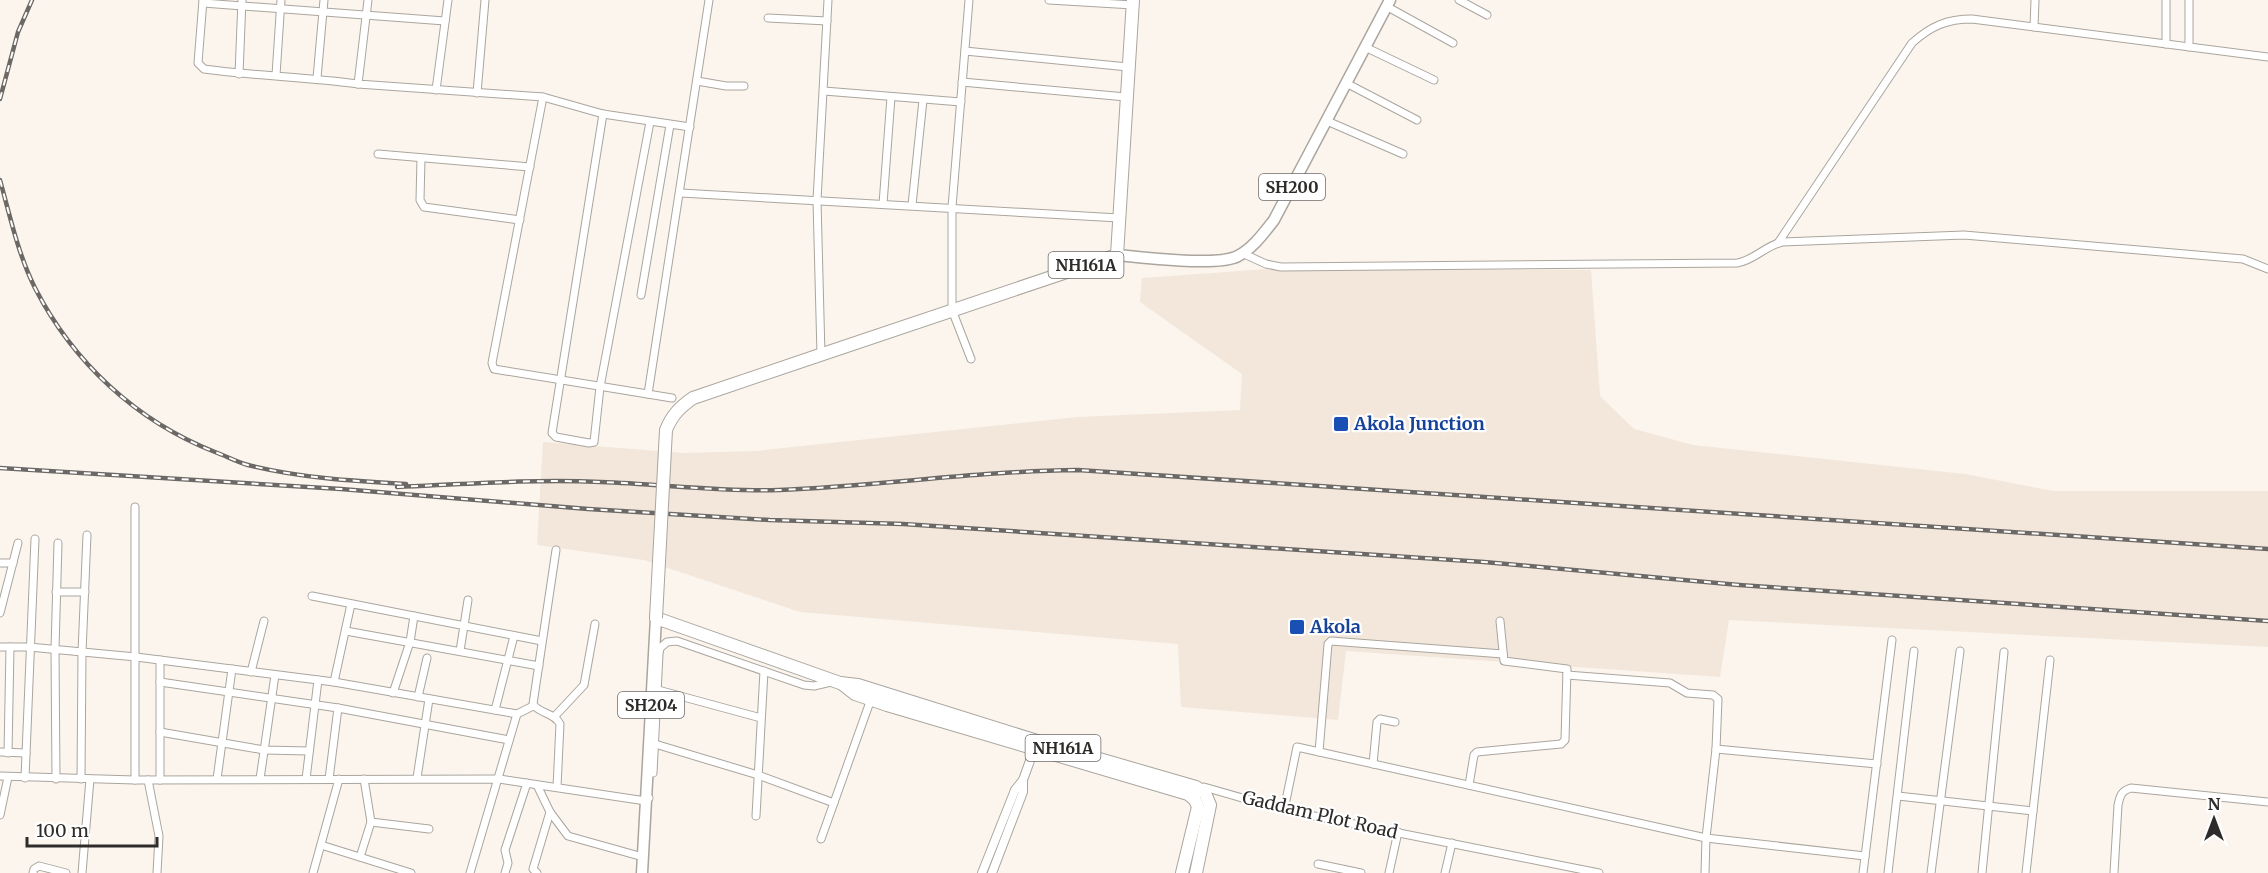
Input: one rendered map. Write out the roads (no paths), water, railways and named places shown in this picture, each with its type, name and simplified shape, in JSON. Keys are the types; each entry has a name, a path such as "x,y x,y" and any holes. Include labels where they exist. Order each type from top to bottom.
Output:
{"highway":[{"name":"NH161A","path":"1035,745 858,685 816,675 656,618 666,430 671,418 679,408 693,398 1117,255 1133,3"},
{"name":"NH161A","path":"838,682 855,694 1035,745 1198,795"},
{"path":"1182,873 1198,811 1198,795"},
{"path":"1196,873 1210,806 1198,795"}],"main road":[{"name":"SH200","path":"1242,253 1251,247 1274,220 1388,3"},
{"path":"1117,255 1195,261 1235,258 1242,253"},
{"name":"SH204","path":"642,873 656,618"}],"street":[{"path":"317,78 324,0"},
{"path":"358,84 368,0"},
{"path":"436,90 448,0"},
{"path":"477,93 485,0"},
{"path":"648,394 681,193 709,0"},
{"path":"817,356 818,200 828,0"},
{"path":"969,0 952,207 952,310 971,359"},
{"path":"1049,0 1133,3"},
{"path":"1460,0 1487,15"},
{"path":"2034,27 2035,0"},
{"path":"2166,0 2166,44"},
{"path":"2189,0 2189,47"},
{"path":"445,21 324,12 281,4 203,1 198,63 204,69 239,74 317,78 358,84 543,97 603,114 690,128"},
{"path":"239,74 242,3"},
{"path":"1388,3 1453,43"},
{"path":"276,75 281,4"},
{"path":"768,18 827,21"},
{"path":"1778,243 1912,43 1940,23 1956,19 1972,19 2268,57"},
{"path":"1365,47 1434,80"},
{"path":"965,51 1128,67"},
{"path":"697,81 726,86 744,86"},
{"path":"963,82 1126,97"},
{"path":"1346,83 1416,120"},
{"path":"824,91 961,102"},
{"path":"543,97 492,366 498,371 672,398"},
{"path":"883,204 891,97"},
{"path":"912,205 923,100"},
{"path":"603,114 559,381 553,435 589,443 594,442 600,387 650,122"},
{"path":"1327,121 1403,154"},
{"path":"641,295 670,125"},
{"path":"378,154 530,167"},
{"path":"421,158 420,200 424,207 520,220"},
{"path":"681,193 1119,218"},
{"path":"1242,253 1266,264 1281,267 1737,263 1778,243 1964,235 2243,259 2268,269"},
{"path":"135,507 135,780"},
{"path":"81,779 82,652 87,535"},
{"path":"25,778 35,539"},
{"path":"0,613 2,597 18,543"},
{"path":"56,779 55,649 58,543"},
{"path":"533,706 556,550"},
{"path":"0,563 13,563"},
{"path":"0,575 10,576"},
{"path":"56,592 85,592"},
{"path":"312,596 543,641"},
{"path":"460,651 468,600"},
{"path":"334,682 351,604"},
{"path":"393,693 410,642 414,616"},
{"path":"251,672 264,621"},
{"path":"1469,785 1474,755 1477,752 1565,742 1567,675 1565,668 1506,661 1503,654 1500,621"},
{"path":"555,716 584,685 595,624"},
{"path":"346,631 539,666"},
{"path":"495,710 514,636"},
{"path":"1863,873 1892,640"},
{"path":"0,815 4,776 135,780 499,779 651,796 660,648 667,642 672,641 809,686 838,682"},
{"path":"1319,752 1328,644 1331,641 1503,654"},
{"path":"0,647 29,646 136,657 334,682 517,714 533,706"},
{"path":"8,753 10,647"},
{"path":"1888,873 1914,651"},
{"path":"1931,873 1960,651"},
{"path":"1982,873 2004,652"},
{"path":"418,697 427,658"},
{"path":"160,660 160,780"},
{"path":"2026,873 2050,660"},
{"path":"217,779 232,669"},
{"path":"756,816 764,671"},
{"path":"260,779 275,675"},
{"path":"1567,675 1670,683 1687,693 1716,696 1719,703 1706,838 1705,873"},
{"path":"306,779 318,680"},
{"path":"160,682 338,708 509,740"},
{"path":"658,690 761,718"},
{"path":"417,778 429,699"},
{"path":"821,839 871,699"},
{"path":"533,706 555,716 560,724 557,787"},
{"path":"329,779 338,708"},
{"path":"470,873 517,714"},
{"path":"1373,764 1377,722 1380,719 1395,722"},
{"path":"160,732 264,750 309,752"},
{"path":"655,744 758,775 834,802"},
{"path":"992,873 1023,792 1023,780 1035,745"},
{"path":"1284,810 1297,747 1706,838 1865,856"},
{"path":"1716,749 1877,764"},
{"path":"0,752 26,753"},
{"path":"82,873 90,779"},
{"path":"313,873 339,779"},
{"path":"360,857 370,822 364,779"},
{"path":"148,780 159,836 157,873"},
{"path":"982,873 1015,790 1023,780"},
{"path":"505,873 508,863 506,850 527,783"},
{"path":"537,785 550,812 563,831 572,838 643,857"},
{"name":"Gaddam Plot Road","path":"1198,795 1204,787 1284,810 1599,873"},
{"path":"2114,873 2118,805 2124,790 2130,788 2268,802"},
{"path":"1898,796 2033,811"},
{"path":"537,873 534,868 550,812"},
{"path":"370,822 429,830"},
{"path":"1389,873 1398,832"},
{"path":"1446,873 1452,843"},
{"path":"321,845 411,873"},
{"path":"1318,864 1361,873"},
{"path":"33,873 34,869 39,866 62,872"}],"railway":[{"path":"0,99 18,32 32,0"},
{"path":"0,180 24,262 50,315 88,364 133,406 186,439 248,465 307,476 406,484"},
{"path":"0,468 341,489 588,509 770,520 903,524 1484,562 1739,585 2268,621"},
{"path":"397,487 576,481 734,490 779,490 1003,473 1078,470 2268,549"}],"place":[{"name":"Akola Junction","path":"1341,424"},
{"name":"Akola","path":"1297,627"}]}
